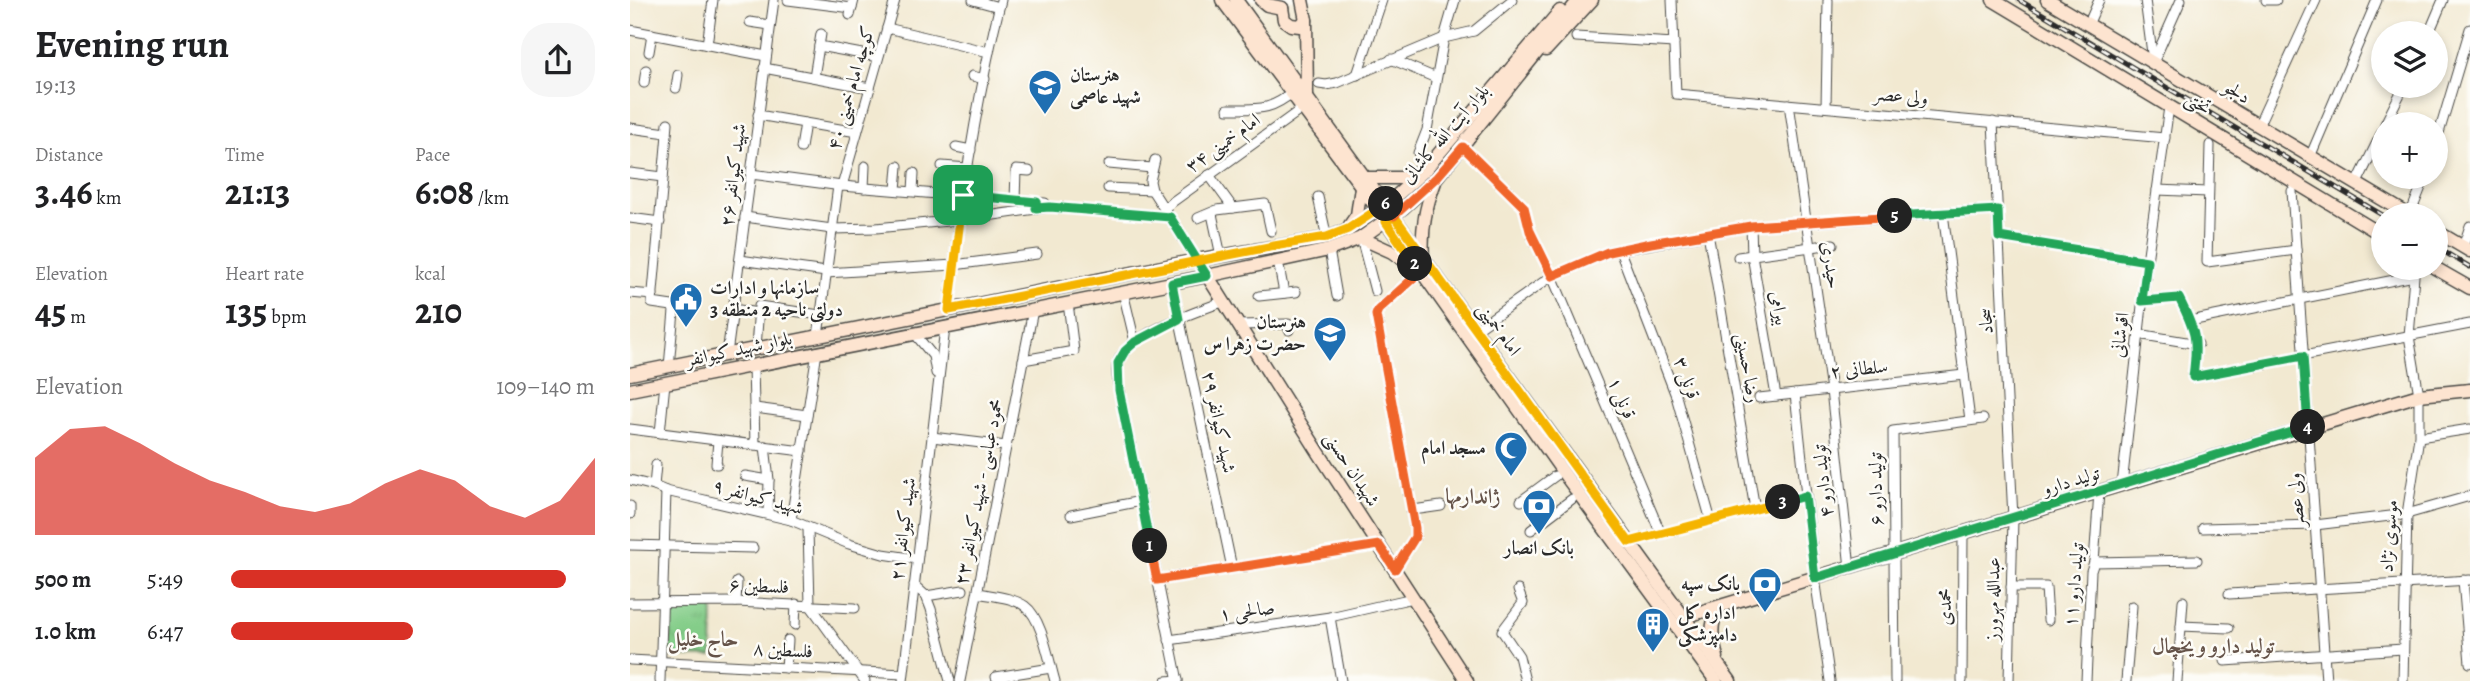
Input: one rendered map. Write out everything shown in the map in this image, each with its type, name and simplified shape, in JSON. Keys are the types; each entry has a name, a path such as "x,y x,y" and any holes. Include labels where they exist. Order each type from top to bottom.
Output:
{"main road":[{"name":"امام خمینی","path":"1222,0 1301,96"},
{"name":"امام خمینی","path":"1236,0 1301,96 1382,207 1420,272 1716,681"},
{"path":"1261,0 1267,5 1283,4 1284,20 1291,25 1300,26 1306,20"},
{"path":"1301,96 1306,20 1302,0"},
{"name":"بلوار آیت الله کاشانی","path":"1523,63 1528,37 1559,0"},
{"name":"بلوار آیت الله کاشانی","path":"1382,207 1431,174 1463,147 1569,0"},
{"name":"بلوار آیت الله کاشانی","path":"1390,219 1579,0"},
{"name":"بلوار آیت الله کاشانی","path":"1523,63 1557,41 1592,0"},
{"name":"تختی","path":"1993,0 2371,228"},
{"name":"دلجو","path":"2047,0 2388,203"},
{"path":"1348,229 1357,215 1364,182 1431,174 1424,219 1423,257"},
{"name":"بلوار شهید کیوانفر","path":"630,390 1278,261 1328,244 1382,207"},
{"name":"امام خمینی","path":"1390,219 1423,257 1730,681"},
{"name":"بلوار شهید کیوانفر","path":"630,374 1197,260 1361,238 1390,219"},
{"path":"1361,238 1392,253 1420,272"},
{"path":"2448,238 2467,249"},
{"name":"شهیدان حسنی","path":"1197,260 1467,681"},
{"path":"2448,275 2470,288"},
{"name":"تولید دارو","path":"1684,617 2418,395 2470,390"},
{"path":"1719,608 1713,617 1712,640 1720,667"}],"street":[{"path":"707,45 713,0"},
{"name":"شهید کیوانفر ۲۶","path":"727,354 774,0"},
{"path":"788,0 821,2 852,8"},
{"name":"کوچه امام خمینی ۴۰","path":"818,336 840,186 895,0"},
{"path":"949,310 963,195 1000,3 972,0"},
{"path":"1357,75 1382,0"},
{"path":"1418,153 1427,130 1444,38 1455,0"},
{"path":"1319,84 1337,83 1444,38 1474,31 1512,0"},
{"path":"1576,37 1674,43 1672,0"},
{"path":"1826,107 1828,0"},
{"path":"2088,24 2099,0"},
{"path":"2145,0 2153,63"},
{"path":"2153,63 2181,0"},
{"path":"2266,0 2276,0"},
{"path":"2258,127 2316,0"},
{"path":"2310,157 2378,0"},
{"path":"2433,21 2443,0"},
{"path":"750,22 770,25"},
{"path":"887,28 989,52"},
{"path":"2445,112 2470,29"},
{"path":"630,30 766,56"},
{"path":"649,52 652,34"},
{"path":"814,77 821,34"},
{"name":"ولی عصر","path":"1674,43 1676,94 2165,138"},
{"path":"819,46 878,57"},
{"path":"1391,59 1436,78"},
{"path":"764,68 870,88"},
{"path":"644,83 646,70"},
{"path":"676,88 678,75"},
{"path":"972,76 985,79"},
{"path":"1228,108 1264,109 1301,96"},
{"name":"امام خمینی ۳۴","path":"1164,208 1209,175 1301,96"},
{"name":"حیدری","path":"1789,104 1831,390"},
{"name":"اقوشانی","path":"2122,485 2142,301 2169,107"},
{"path":"758,115 857,132"},
{"name":"سجاد","path":"1993,122 2013,518"},
{"path":"801,148 805,123"},
{"path":"630,128 667,128 652,303 671,306 674,311 669,367"},
{"path":"2210,145 2207,262 2296,250"},
{"path":"956,147 971,150"},
{"name":"قرنلی ۱","path":"1463,147 1524,207 1530,231 1552,276 1661,534"},
{"path":"2357,185 2371,154"},
{"path":"1109,164 1153,164 1150,181 1152,190 1197,260"},
{"path":"864,188 865,166"},
{"path":"896,190 898,166"},
{"path":"942,166 968,168"},
{"path":"1014,200 1016,170 1029,170"},
{"path":"630,173 663,177"},
{"path":"913,191 914,173"},
{"path":"751,174 840,186 1014,200 1036,205"},
{"path":"1209,175 1233,208"},
{"path":"1108,188 1152,190"},
{"path":"2157,190 2208,192"},
{"name":"ولی عصر","path":"2292,191 2326,681"},
{"path":"1318,197 1337,296"},
{"path":"1198,218 1217,210 1265,204 1271,231"},
{"path":"745,217 832,229 876,228 959,220 1036,205 1170,217"},
{"path":"1475,330 1552,276 1608,252 1751,226 1998,210"},
{"path":"1943,213 1970,420"},
{"path":"1212,214 1221,256"},
{"path":"630,218 660,222"},
{"name":"بیرامی","path":"1751,226 1752,255 1776,396"},
{"path":"2467,249 2469,232"},
{"name":"رضا حسینی","path":"1708,233 1755,509"},
{"path":"1999,237 2147,261"},
{"path":"1361,238 1375,291"},
{"path":"1738,257 1833,244"},
{"name":"قرنلی ۳","path":"1620,251 1676,396 1711,521"},
{"path":"740,260 826,273 954,265 1038,254"},
{"path":"1278,261 1284,293"},
{"path":"1395,569 1415,537 1413,511 1376,315 1378,310 1420,272"},
{"name":"موسوی نژاد","path":"2299,298 2414,275 2409,336 2418,395 2419,437 2407,514 2403,585 2403,681"},
{"name":"شهید کیوانفر ۲۹","path":"1172,283 1232,568"},
{"path":"1124,292 1135,342"},
{"path":"1259,296 1296,292"},
{"path":"630,293 653,295"},
{"path":"2142,301 2179,298 2198,344 2193,377 2470,324"},
{"path":"2190,321 2299,298"},
{"path":"1166,681 1178,681 1141,501 1117,373 1118,363 1125,351 1135,342 1179,319 1222,302"},
{"path":"1023,360 1074,351 1068,303"},
{"path":"756,348 759,306 820,315"},
{"path":"733,309 758,313"},
{"name":"محمود عباسی - شهید کیوانفر ۲۳","path":"960,681 1033,310"},
{"path":"1237,325 1288,324 1289,330"},
{"name":"شهید کیوانفر ۲۱","path":"903,678 945,328"},
{"path":"915,334 933,356 938,382"},
{"path":"2138,334 2198,344"},
{"path":"791,520 817,352"},
{"path":"753,366 760,445 769,480 768,514"},
{"name":"۲ سلطانی","path":"1759,398 1964,376"},
{"path":"660,433 665,383"},
{"name":"تولید دارو ۴","path":"1831,390 1850,568"},
{"path":"1795,394 1805,496 1830,681"},
{"path":"755,408 807,415"},
{"name":"تولید دارو ۶","path":"1895,554 1893,431 1983,419"},
{"path":"630,429 802,451"},
{"path":"2419,437 2470,429"},
{"path":"932,437 1006,446"},
{"path":"718,441 718,464"},
{"path":"654,486 656,465"},
{"path":"745,476 769,480"},
{"path":"1521,501 1555,476"},
{"name":"شهید کیوانفر ۹","path":"630,480 666,492 791,520 808,529 883,554 917,559"},
{"path":"660,681 666,492"},
{"name":"تولید دارو ۱۱","path":"2085,681 2091,570 2094,562 2099,492"},
{"path":"1629,542 1805,496"},
{"path":"2203,528 2315,525 2407,514 2470,496"},
{"path":"1531,530 1572,499"},
{"path":"1071,515 1141,501"},
{"path":"630,506 630,514"},
{"path":"1413,511 1441,506"},
{"name":"عبدالله مهرورز","path":"2009,681 2013,518"},
{"path":"808,529 810,605 865,681"},
{"name":"محمدی","path":"1962,681 1964,533"},
{"path":"630,545 753,548"},
{"path":"1157,580 1379,545"},
{"path":"1895,554 1895,681"},
{"path":"2094,562 2197,560"},
{"path":"2229,594 2467,580 2470,663"},
{"path":"736,602 737,582"},
{"path":"914,585 926,596 950,681"},
{"path":"2011,587 2046,586 2048,620"},
{"path":"926,596 963,590"},
{"path":"1518,590 1523,603 1502,631 1519,656 1525,681"},
{"path":"978,593 1017,602 1026,607 1039,626 1055,681"},
{"name":"صالحی ۱","path":"1169,640 1331,617 1412,598"},
{"path":"2177,681 2183,601"},
{"name":"فلسطین ۶","path":"630,603 736,602 855,608"},
{"path":"795,625 796,604"},
{"path":"2126,681 2132,606"},
{"path":"1331,617 1341,681"},
{"path":"2181,626 2229,628"},
{"path":"786,668 788,640"},
{"path":"2224,660 2403,649"},
{"name":"فلسطین ۸","path":"630,660 857,671 903,678"},
{"path":"996,677 1051,668"}],"green space":[{"path":"713,606 712,657 672,656 671,607"}],"railway":[{"path":"2019,0 2371,208"},
{"path":"2448,254 2470,267"}],"place":[{"name":"هنرستان شهید عاصمی","path":"1045,116"},
{"name":"سازمانها و ادارات دولتی ناحیه 2 منطقه 3","path":"686,329"},
{"name":"هنرستان حضرت زهرا س","path":"1330,363"},
{"name":"مسجد امام","path":"1511,478"},
{"name":"بانک انصار","path":"1539,536"},
{"name":"بانک سپه","path":"1765,614"},
{"name":"اداره کل دامپزشکی","path":"1653,654"}],"district":[{"name":"ژاندارمها","path":"1473,496"},
{"name":"حاج خلیل","path":"703,639"},
{"name":"تولید دارو و یخچال","path":"2213,646"}],"route":[{"path":"963,195 949,310 1197,260 1327,237 1348,229 1386,204 1394,216 1437,177 1463,147 1524,207 1530,231 1552,276 1608,252 1751,226 1998,210 1999,237 2147,261 2142,301 2179,298 2198,344 2193,377 2303,356 2308,428 1815,578 1805,496 1629,542 1394,216 1386,222 1420,272 1378,310 1376,315 1415,528 1415,537 1395,569 1379,545 1157,580 1119,390 1118,363 1125,351 1135,342 1179,319 1172,283 1207,276 1197,260 1170,217 1036,208 1037,202 963,195"}]}
